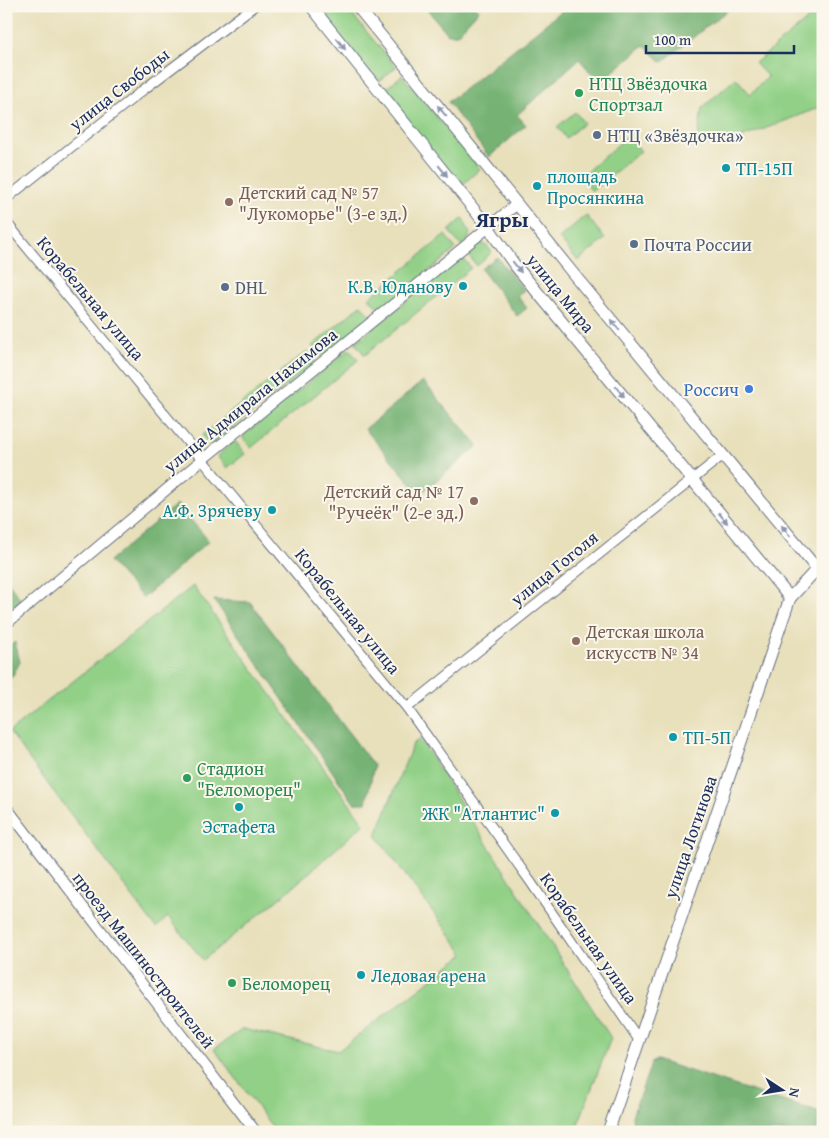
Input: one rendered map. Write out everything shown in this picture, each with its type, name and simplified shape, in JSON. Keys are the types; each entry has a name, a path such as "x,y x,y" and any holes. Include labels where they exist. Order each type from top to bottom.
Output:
{"main road":[{"name":"улица Мира","path":"311,6 488,227 514,264 790,598"},
{"name":"улица Мира","path":"357,6 723,455 821,567"},
{"name":"улица Логинова","path":"608,1132 790,598 821,567"}],"street":[{"name":"улица Свободы","path":"6,199 143,90 254,6"},
{"name":"улица Адмирала Нахимова","path":"6,624 203,459 517,204"},
{"name":"Корабельная улица","path":"6,222 407,708 530,880 639,1040"},
{"name":"улица Гоголя","path":"407,708 723,455"},
{"name":"проезд Машиностроителей","path":"6,807 256,1132"}],"green space":[{"path":"311,6 345,6 396,67 376,84"},
{"path":"424,6 476,6 479,10 457,34 448,34"},
{"path":"568,6 728,6 729,9 662,62 644,45 600,83 579,59 517,115 526,125 489,157 448,102"},
{"path":"819,10 823,14 823,106 736,140 697,144 702,108 736,78 750,94 768,77 755,63"},
{"path":"402,75 480,169 460,187 381,93"},
{"path":"575,112 584,123 566,138 557,127"},
{"path":"628,136 641,151 592,191 580,177"},
{"path":"586,215 605,239 578,261 559,238"},
{"path":"463,218 470,234 468,240 461,246 449,231"},
{"path":"445,235 456,249 380,310 369,298"},
{"path":"479,243 486,245 492,252 477,266 465,251"},
{"path":"461,256 471,268 365,355 355,343"},
{"path":"497,257 524,290 517,296 527,308 517,316 481,269"},
{"path":"361,305 371,317 322,358 312,346"},
{"path":"349,349 358,360 251,448 242,437"},
{"path":"307,351 316,362 210,446 202,435"},
{"path":"423,381 478,446 420,494 365,429"},
{"path":"235,441 245,454 227,468 217,456"},
{"path":"177,504 209,541 143,598 109,561"},
{"path":"6,579 22,601 6,614"},
{"name":"Стадион \"Беломорец\"","path":"193,586 364,824 286,893 203,960 168,917 156,928 9,732"},
{"path":"214,600 250,602 374,766 366,803 354,803"},
{"path":"15,642 20,662 12,677 6,682 6,648"},
{"path":"420,739 611,1038 575,1132 276,1132 214,1049 243,1029 338,1051 464,954 376,835 413,744"},
{"path":"656,1060 823,1114 823,1132 630,1132 633,1125 632,1116 652,1062"}],"place":[{"name":"НТЦ Звёздочка Спортзал","path":"579,93"},
{"name":"НТЦ «Звёздочка»","path":"597,135"},
{"name":"ТП-15П","path":"726,168"},
{"name":"площадь Просянкина","path":"537,186"},
{"name":"Детский сад № 57 \"Лукоморье\" (3-е зд.)","path":"229,202"},
{"name":"Почта России","path":"634,244"},
{"name":"К.В. Юданову","path":"463,286"},
{"name":"DHL","path":"225,287"},
{"name":"Россич","path":"749,389"},
{"name":"Детский сад № 17 \"Ручеёк\" (2-е зд.)","path":"474,501"},
{"name":"А.Ф. Зрячеву","path":"272,510"},
{"name":"Детская школа искусств № 34","path":"576,641"},
{"name":"ТП-5П","path":"673,737"},
{"name":"Стадион \"Беломорец\"","path":"187,778"},
{"name":"Эстафета","path":"239,807"},
{"name":"ЖК \"Атлантис\"","path":"555,813"},
{"name":"Ледовая арена","path":"361,975"},
{"name":"Беломорец","path":"232,983"}],"district":[{"name":"Ягры","path":"502,219"}]}
